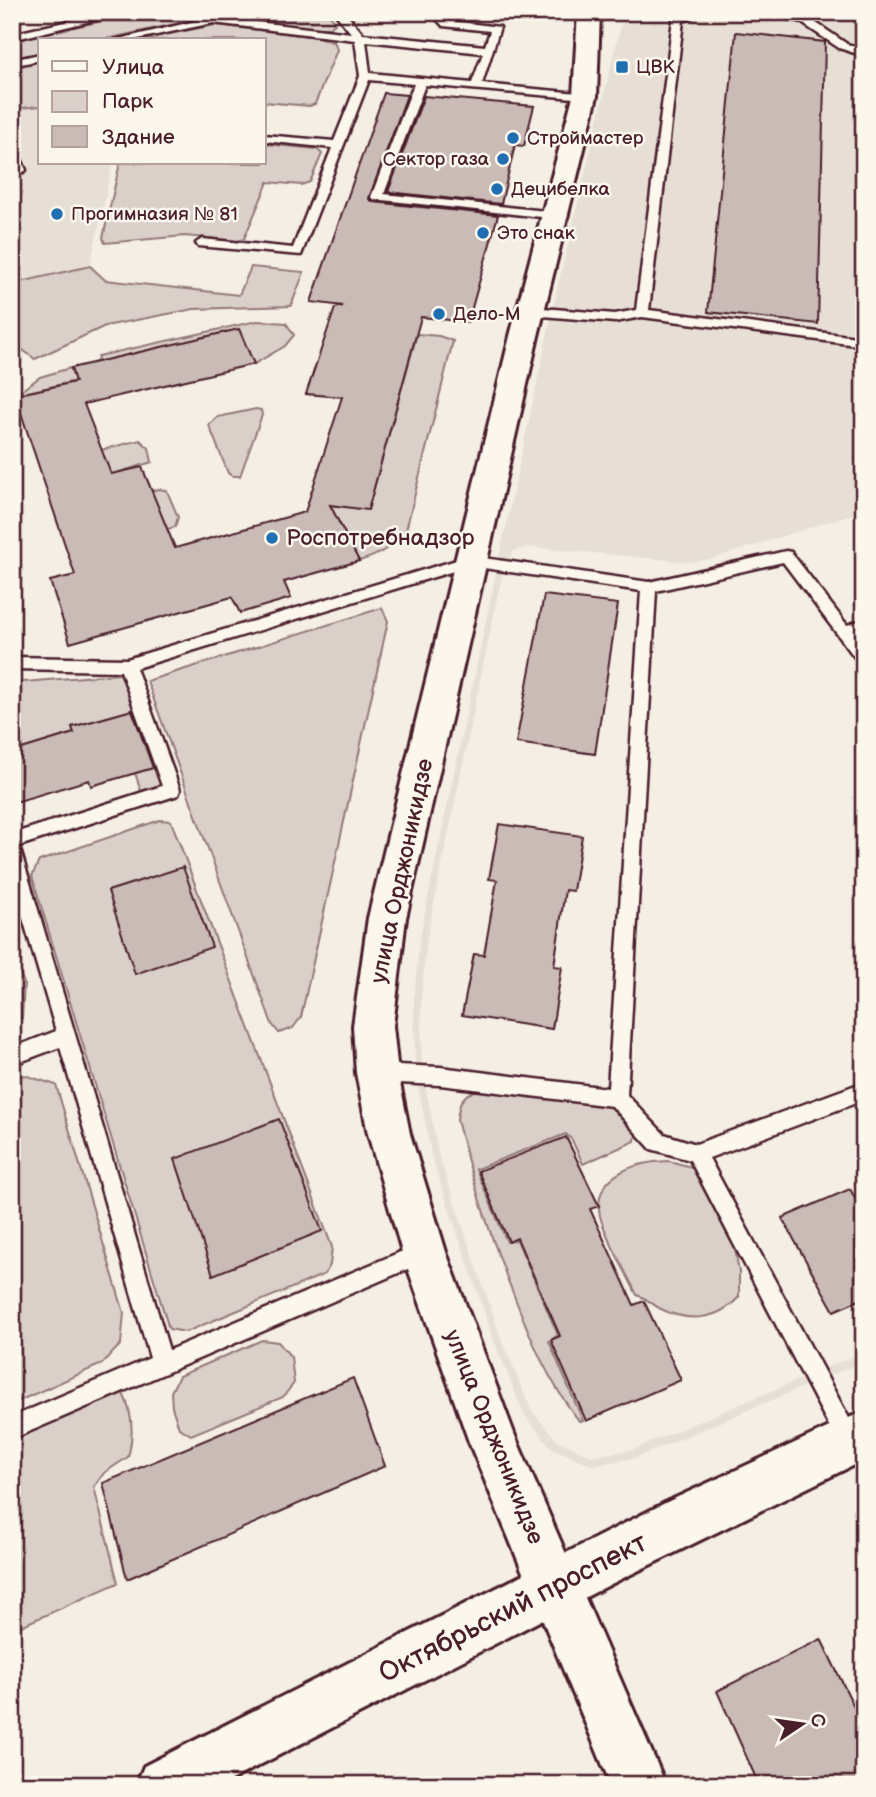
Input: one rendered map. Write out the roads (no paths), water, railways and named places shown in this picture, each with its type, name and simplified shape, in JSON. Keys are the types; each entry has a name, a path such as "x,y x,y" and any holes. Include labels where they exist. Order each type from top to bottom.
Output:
{"main road":[{"name":"улица Орджоникидзе","path":"589,12 585,96 530,311 387,918 373,1026 377,1073 389,1134 424,1252 489,1431 639,1785"},
{"name":"Октябрьский проспект","path":"163,1785 328,1704 727,1497 856,1438"}],"lane":[{"path":"12,37 123,12"},
{"path":"202,243 297,252 365,76 360,37 339,12"},
{"path":"435,12 447,24 496,29 476,87"},
{"path":"642,313 678,19 700,12"},
{"path":"754,12 802,18 843,46 864,53"},
{"path":"129,38 213,20 489,50"},
{"path":"12,63 38,57"},
{"path":"365,76 585,96"},
{"path":"421,81 377,197 556,216"},
{"path":"266,138 338,145"},
{"path":"12,152 20,170"},
{"path":"530,311 615,318 642,313 864,342"},
{"path":"12,663 127,665 470,561 649,587 786,556 864,659"},
{"path":"617,1098 649,587"},
{"path":"843,632 864,625"},
{"path":"12,841 172,790 127,665"},
{"path":"12,850 162,1364"},
{"path":"12,1056 65,1036"},
{"path":"377,1073 440,1076 617,1098 658,1142 696,1153 864,1091"},
{"path":"696,1153 856,1438"},
{"path":"12,1428 424,1252"}],"railway":[{"path":"860,12 864,13"}],"place":[{"name":"ЦВК","path":"622,67"},
{"name":"Строймастер","path":"513,138"},
{"name":"Сектор газа","path":"503,159"},
{"name":"Децибелка","path":"497,189"},
{"name":"Прогимназия № 81","path":"57,214"},
{"name":"Это снак","path":"483,233"},
{"name":"Дело-М","path":"439,314"},
{"name":"Роспотребнадзор","path":"272,538"}]}
